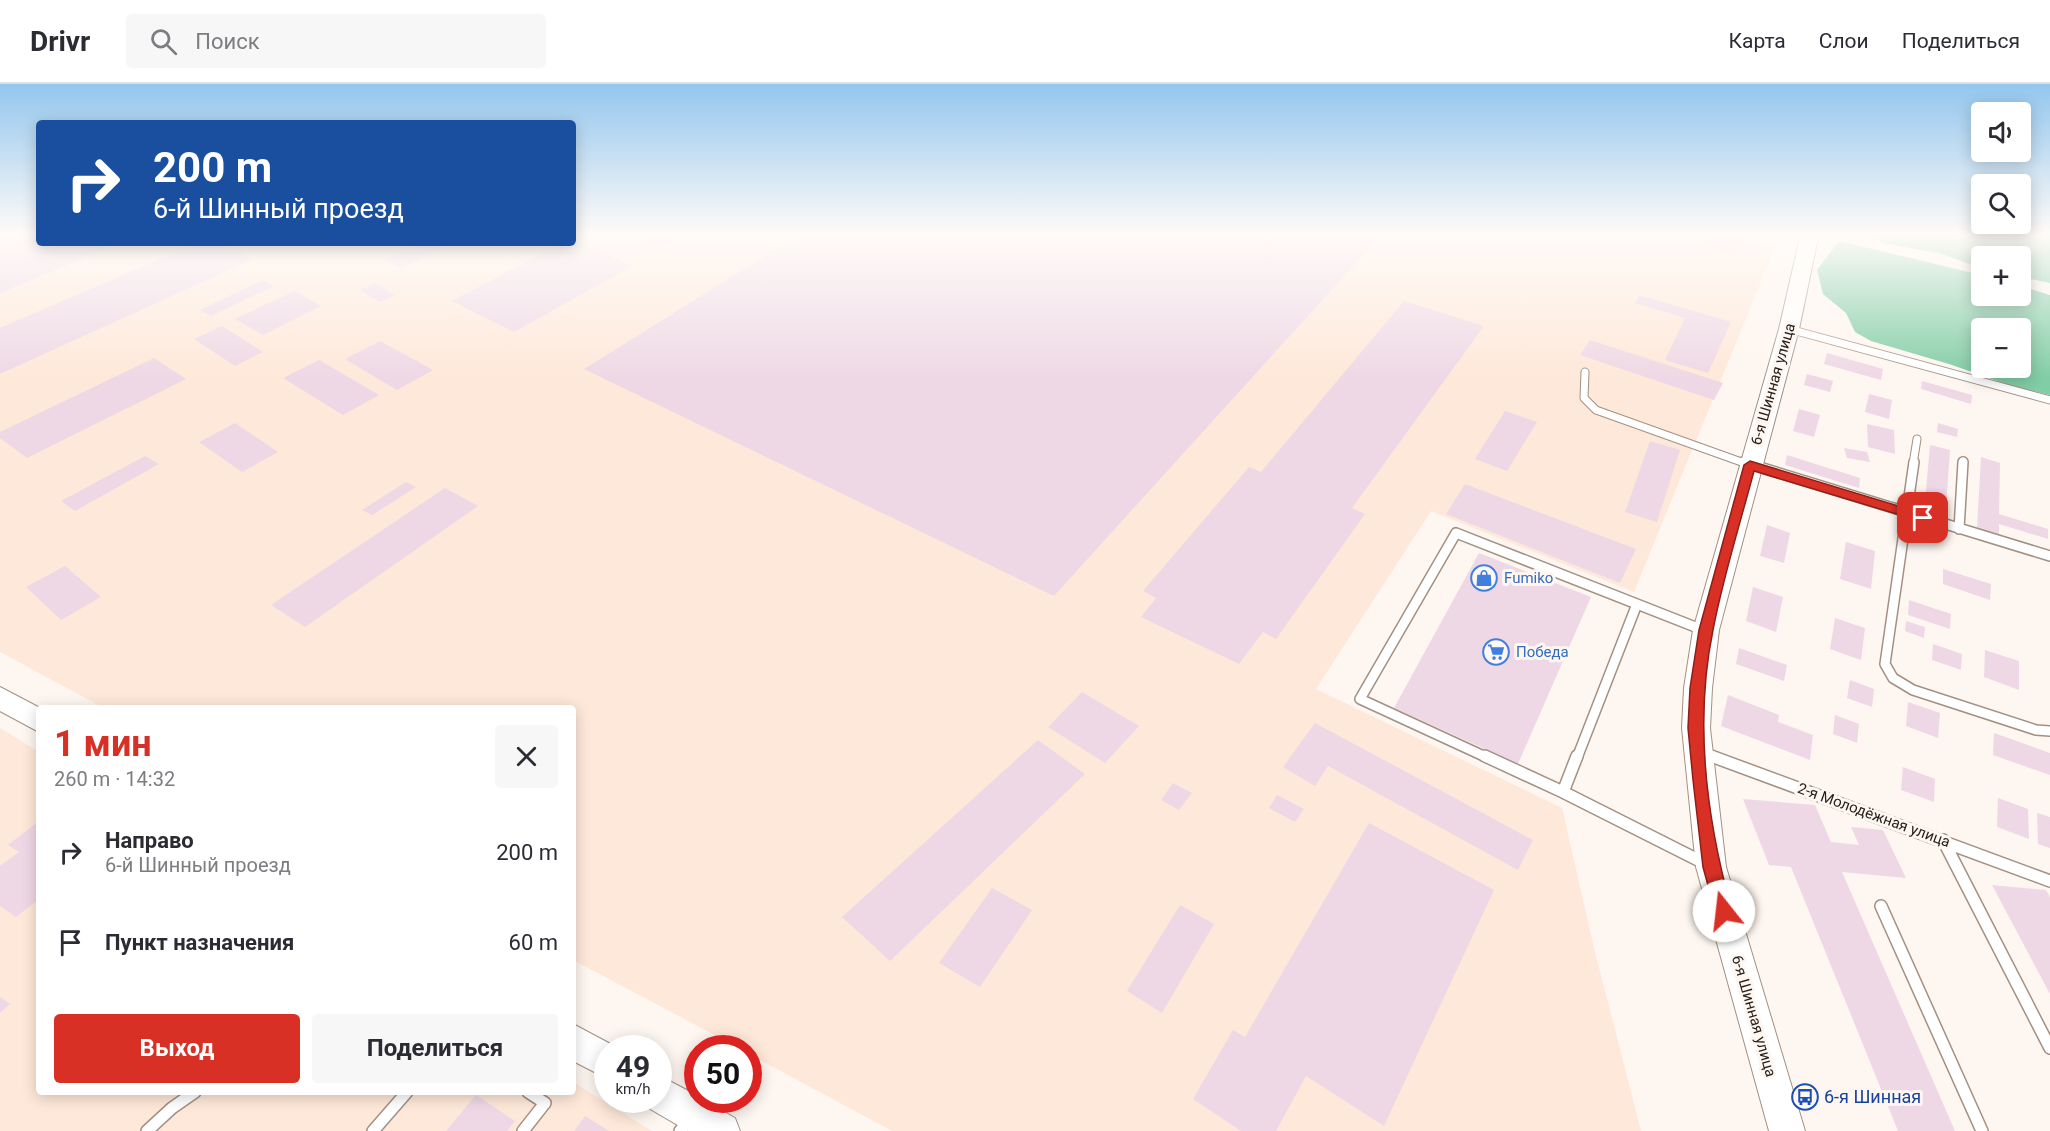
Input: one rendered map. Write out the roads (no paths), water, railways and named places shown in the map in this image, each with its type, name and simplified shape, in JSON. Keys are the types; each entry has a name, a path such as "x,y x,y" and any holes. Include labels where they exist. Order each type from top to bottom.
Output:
{"main road":[{"name":"6-я Шинная улица","path":"1787,1131 1711,867 1697,751 1698,688 1706,630 1789,329 1799,282"},
{"path":"0,698 36,719"},
{"path":"576,1043 594,1054"},
{"path":"672,1104 698,1125"}],"lane":[{"path":"1789,329 2050,400"},
{"path":"1585,372 1582,397 1586,404 1596,410 1750,465 2050,556"},
{"path":"1917,439 1885,664 1893,678 1912,690 2036,730 2050,731"},
{"path":"1959,529 1963,461"},
{"path":"1706,630 1456,533 1360,699 1563,792 1711,867"},
{"path":"1563,792 1637,604"},
{"name":"2-я Молодёжная улица","path":"1697,751 2050,881"},
{"path":"1943,840 2050,1048"},
{"path":"1881,906 1982,1131"},
{"path":"147,1131 172,1108 191,1095"},
{"path":"373,1131 404,1095"},
{"path":"523,1131 545,1103 533,1095"}],"place":[{"name":"Fumiko","path":"1484,578"},
{"name":"Победа","path":"1496,652"},
{"name":"6-я Шинная","path":"1805,1097"}]}
